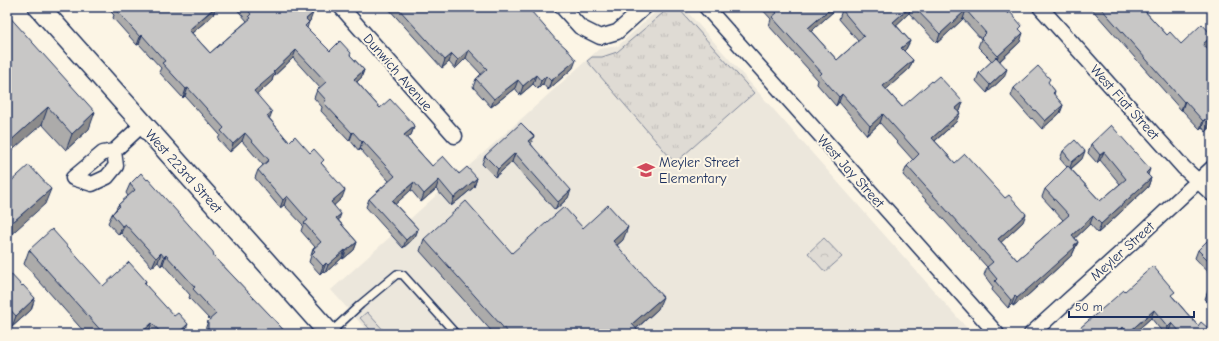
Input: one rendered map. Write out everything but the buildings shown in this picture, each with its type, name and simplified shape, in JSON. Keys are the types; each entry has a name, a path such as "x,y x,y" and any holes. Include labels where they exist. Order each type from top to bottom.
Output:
{"main road":[{"name":"West 223rd Street","path":"39,7 330,334"}],"street":[{"name":"Dunwich Avenue","path":"341,7 455,136"},
{"path":"562,7 580,27 600,37 617,32 644,7"},
{"name":"West Jay Street","path":"706,7 997,334"},
{"name":"West Fiat Street","path":"1040,7 1184,168 1212,194"},
{"path":"114,151 143,124"},
{"name":"Meyler Street","path":"1031,334 1212,168"}],"lane":[{"path":"330,334 361,304 397,274 403,275 456,334"}],"shaded area":[{"name":"Meyler Street Elementary","path":"661,7 683,7 972,334 370,334 331,290 599,49 618,46"}],"green space":[{"path":"670,7 679,9 754,93 675,163 587,61 592,57 602,57 617,52"},
{"path":"824,238 842,257 825,272 808,253"},
{"path":"367,312 387,334 374,334 360,318"}],"place":[{"name":"Meyler Street Elementary","path":"646,170"}]}
